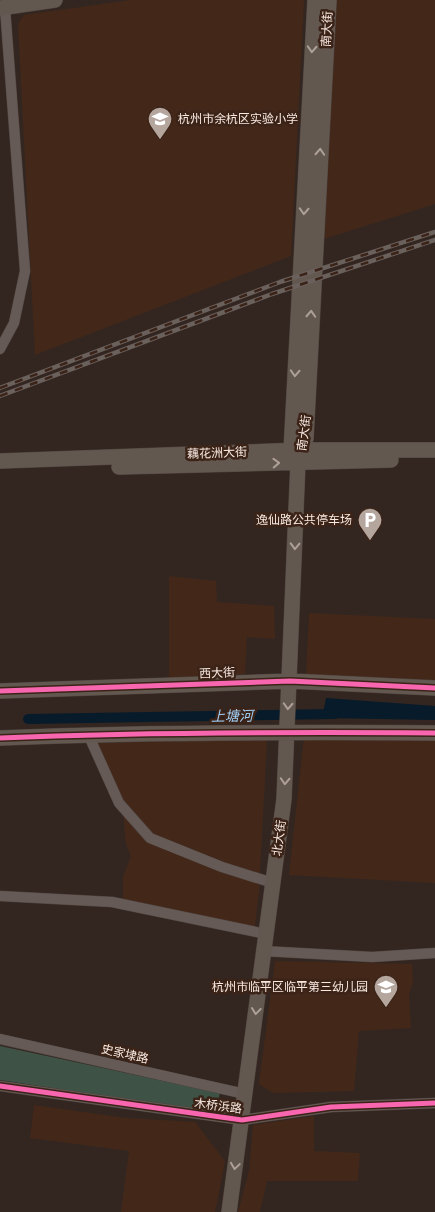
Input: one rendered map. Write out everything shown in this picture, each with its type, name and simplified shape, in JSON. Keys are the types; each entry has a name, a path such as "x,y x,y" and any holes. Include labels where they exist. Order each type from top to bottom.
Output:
{"main road":[{"path":"3,8 55,0"},
{"name":"南大街","path":"298,454 314,0"},
{"name":"南大街","path":"298,454 329,0"},
{"name":"藕花洲大街","path":"0,461 435,450"},
{"name":"藕花洲大街","path":"0,470 298,454 435,460"},
{"name":"北大街","path":"229,1212 284,799 298,454"},
{"name":"西大街","path":"0,691 290,681 435,688"},
{"path":"0,738 88,734 435,733"}],"street":[{"path":"0,349 14,323 25,271 3,8"},
{"path":"88,734 119,803 150,838 222,867 272,883"},
{"path":"0,896 112,902 266,934"},
{"path":"263,951 372,956 435,953"},
{"name":"史家埭路","path":"0,1039 245,1094"},
{"name":"木桥浜路","path":"0,1086 242,1120 331,1107 435,1103"}],"shaded area":[{"name":"杭州市余杭区实验小学","path":"131,0 304,0 291,256 35,355 18,24 24,15"},
{"path":"334,0 435,0 435,204 324,239"},
{"path":"169,576 216,581 217,602 274,606 275,639 247,637 245,674 169,681"},
{"path":"309,613 435,619 435,684 306,677"},
{"path":"304,737 435,738 435,883 289,875"},
{"path":"267,739 259,891 254,934 123,906 123,877 131,856 126,844 123,812 93,743"},
{"path":"275,961 412,964 413,981 409,995 411,1028 359,1031 354,1091 273,1093 259,1084"},
{"path":"34,1105 126,1118 195,1122 225,1161 215,1212 121,1212 129,1151 30,1138"},
{"path":"314,1116 314,1151 360,1153 358,1181 267,1181 260,1212 238,1212 249,1171 253,1125"}],"green space":[{"path":"0,1046 220,1093 215,1113 0,1080"}],"water":[{"path":"326,698 435,706 435,720 322,718"}],"waterway":[{"name":"上塘河","path":"28,719 335,714"}],"railway":[{"path":"0,388 280,282 435,232"},
{"path":"0,396 272,294 435,240"}],"cycle path":[{"path":"0,691 290,681 435,688"},
{"path":"0,738 218,733 435,733"},
{"path":"0,1086 242,1120 331,1107 435,1103"}],"place":[{"name":"杭州市余杭区实验小学","path":"160,140"},
{"name":"逸仙路公共停车场","path":"370,541"},
{"name":"杭州市临平区临平第三幼儿园","path":"386,1008"}]}
